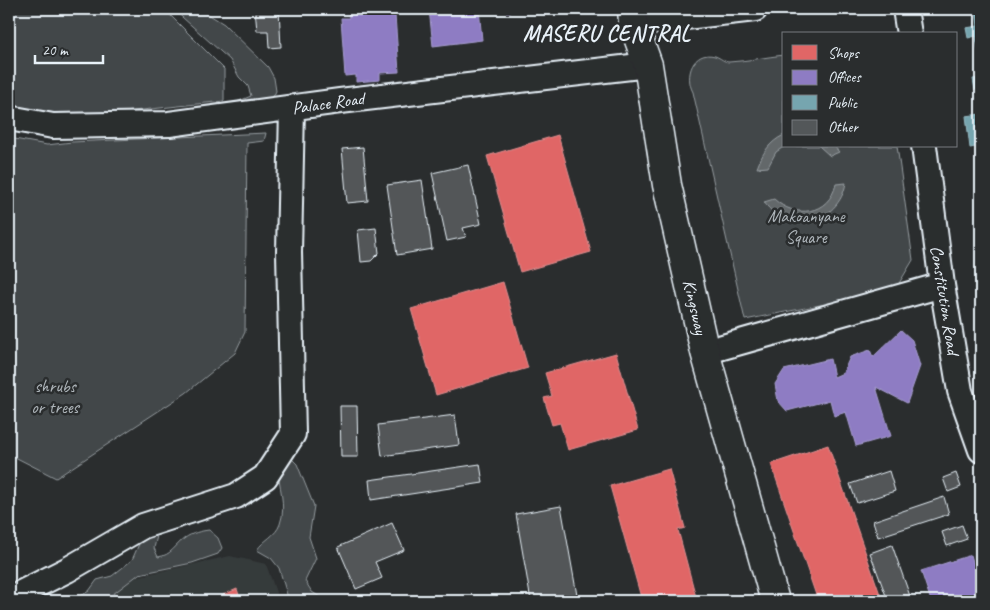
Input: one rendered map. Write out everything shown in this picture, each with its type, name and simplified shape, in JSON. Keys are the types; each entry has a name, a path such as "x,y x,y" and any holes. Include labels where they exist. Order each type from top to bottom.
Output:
{"main road":[{"name":"Kingsway","path":"633,16 648,64 667,184 705,352 775,601"}],"street":[{"path":"633,16 755,9"},
{"path":"905,9 909,32"},
{"name":"Palace Road","path":"9,118 53,126 169,124 648,64"},
{"path":"9,599 67,570 143,526 236,496 266,477 293,434 289,252 292,108"},
{"name":"Constitution Road","path":"924,148 942,285 960,391 976,423 981,450"},
{"path":"705,352 942,285"}],"shaded area":[{"path":"782,136 782,148 776,152 768,167 757,168 761,158 774,141"},
{"path":"821,148 836,148 839,152 830,156"},
{"path":"846,183 841,197 834,208 823,216 811,221 799,222 786,219 774,213 764,202 774,199 792,209 810,211 819,208 826,202 836,184"},
{"path":"230,556 266,564 279,601 93,601 126,579"}],"green space":[{"path":"9,9 164,9 224,69 224,101 51,120 9,110"},
{"path":"173,9 200,9 224,24 268,67 274,78 276,91 273,97 243,108 126,117 227,106 251,96 248,86 239,77 230,60"},
{"name":"Makoanyane Square","path":"707,55 729,62 782,55 782,148 897,148 913,260 895,290 745,320 693,92 690,86 692,66 701,57"},
{"name":"shrubs or trees","path":"266,133 264,141 247,143 245,332 235,353 186,393 56,478 9,454 9,138 47,145 72,142"},
{"path":"285,452 297,464 314,506 309,537 316,558 305,581 312,592 326,601 289,601 279,568 271,558 257,550 276,532 282,517 283,510 278,466"},
{"path":"160,524 154,548 158,557 170,552 188,536 206,530 209,530 218,538 222,548 218,554 192,563 139,574 104,601 72,601 89,591 97,580 112,576 132,560 139,544 151,527"}],"building: Shops":[{"path":"558,135 591,252 520,272 487,156"},
{"path":"503,282 528,368 436,395 411,309"},
{"path":"616,353 638,430 568,450 560,423 552,425 544,398 552,396 545,373"},
{"path":"828,445 882,600 818,601 771,464"},
{"path":"669,469 685,528 678,530 697,601 642,601 610,486"},
{"path":"237,589 241,601 226,601 223,595"}],"building: Offices":[{"path":"348,9 372,9 373,16 395,15 399,72 380,73 380,80 356,82 356,75 345,76 341,18 349,18"},
{"path":"429,9 479,9 482,40 433,46"},
{"path":"505,9 532,9 506,12"},
{"path":"901,330 912,340 920,366 907,403 876,387 891,436 856,446 846,412 834,416 830,400 787,411 778,401 775,384 784,370 830,359 834,377 843,373 850,357 870,350 873,357"},
{"path":"971,555 981,589 981,601 931,601 921,571"}],"building: Public":[{"path":"981,10 981,69 976,36 968,38 966,28 978,26 976,11"},
{"path":"981,78 981,86 975,90 973,79"},
{"path":"981,114 981,146 970,148 966,116"}],"building: Other":[{"path":"255,9 279,9 281,47 269,48 268,31 257,31"},
{"path":"363,147 368,201 347,203 342,149"},
{"path":"468,165 481,224 463,228 466,237 447,241 432,173"},
{"path":"422,180 432,249 397,255 387,185"},
{"path":"376,228 379,253 371,261 361,262 358,230"},
{"path":"340,406 357,406 358,457 341,457"},
{"path":"455,415 459,445 382,456 378,425"},
{"path":"480,464 483,483 371,500 369,480"},
{"path":"889,471 895,491 857,503 850,484"},
{"path":"956,473 961,487 948,492 943,478"},
{"path":"944,497 949,514 878,537 873,521"},
{"path":"561,506 578,601 531,601 516,514"},
{"path":"392,523 404,550 375,562 382,578 356,589 338,547"},
{"path":"962,525 967,539 947,546 942,532"},
{"path":"892,545 911,599 905,601 888,601 870,553"}],"district":[{"name":"MASERU CENTRAL","path":"607,34"}]}
